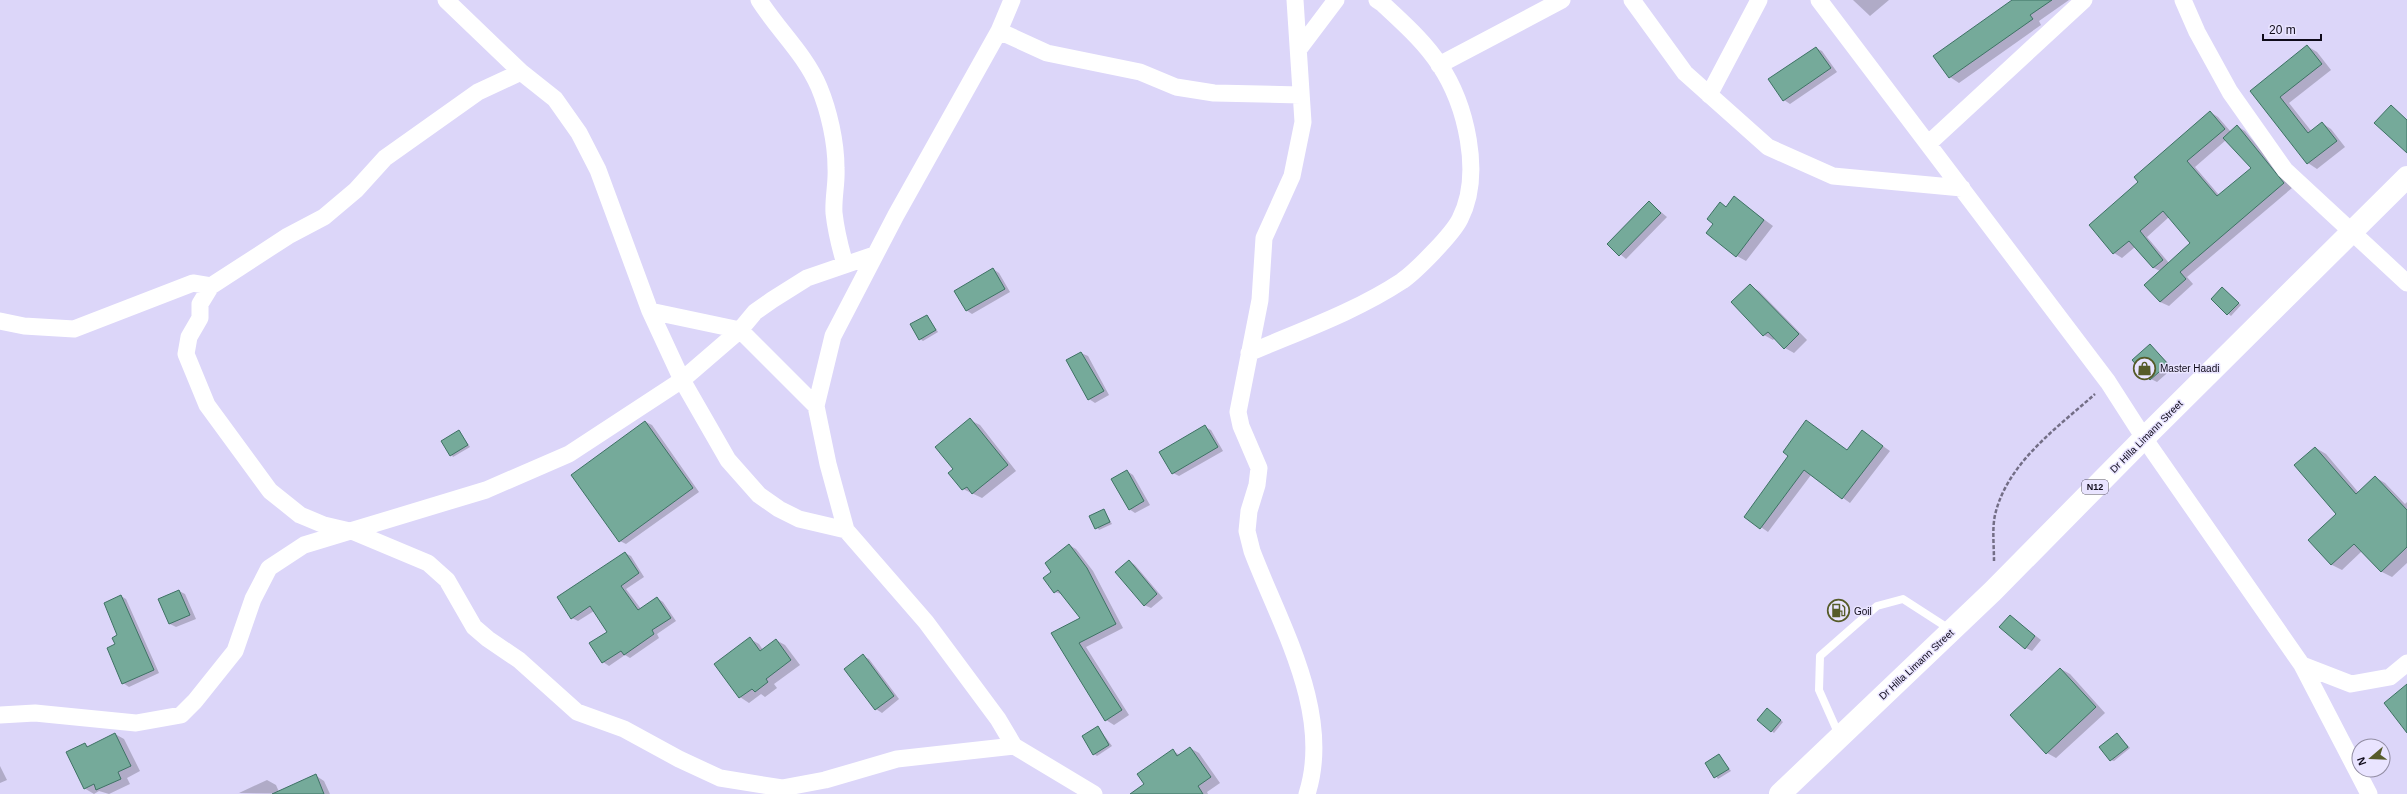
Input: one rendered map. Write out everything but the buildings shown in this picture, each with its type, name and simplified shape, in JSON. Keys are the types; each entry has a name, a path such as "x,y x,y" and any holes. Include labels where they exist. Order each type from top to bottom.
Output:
{"highway":[{"name":"Dr Hilla Limann Street","path":"1780,794 1839,736 1993,591 2351,230 2407,177"}],"street":[{"path":"446,0 521,72 555,99 578,132 598,170 650,311 682,380 728,460 759,496 799,519 846,530"},
{"path":"759,0 772,21 802,56 820,88 832,132 836,167 834,211 836,234 845,264"},
{"path":"1012,0 999,31 874,255 833,336 816,406 828,464 846,530 926,622 998,719 1014,746 1094,794"},
{"path":"1295,0 1303,122 1292,176 1264,238 1260,300 1238,412 1241,426 1259,468 1257,485 1249,511 1247,531 1256,564 1303,676 1314,737 1313,775 1307,794"},
{"path":"1299,49 1336,0"},
{"path":"1249,353 1335,317 1403,280 1431,254 1460,220 1470,189 1471,152 1462,114 1440,64 1422,41 1384,4 1377,0"},
{"path":"1440,64 1562,0"},
{"path":"1632,0 1685,73 1768,147 1833,176 1962,188"},
{"path":"1709,95 1759,0"},
{"path":"1818,0 2108,382 2144,438 2302,665 2369,794"},
{"path":"1928,144 2084,0"},
{"path":"2183,0 2197,32 2230,92 2285,170 2407,283"},
{"path":"999,31 1047,53 1140,72 1176,87 1214,93 1301,95"},
{"path":"521,72 478,92 385,158 356,190 324,217 288,236 211,286 200,304 200,318 189,337 186,354 207,405 270,491 300,515 324,525 354,532 428,563 447,580 474,627 488,639 519,660 577,712 624,729 680,759 720,778 779,791 825,780 897,759 1014,746"},
{"path":"0,714 35,712 136,723 181,715 195,701 235,651 253,599 269,568 304,545 354,532 486,490 569,454 682,380 740,330 755,312 772,300 807,278 874,255"},
{"path":"0,321 24,326 74,329 193,283 211,286"},
{"path":"650,311 740,330 816,406"},
{"path":"2302,665 2351,684 2390,677 2407,663"}],"lane":[{"path":"1839,736 1819,690 1820,656 1877,606 1903,599 1952,630"}],"path":[{"path":"1993,591 1995,516 2007,485 2036,448 2108,382"}],"place":[{"name":"Master Haadi","path":"2144,368"},
{"name":"Goil","path":"1838,611"}]}
